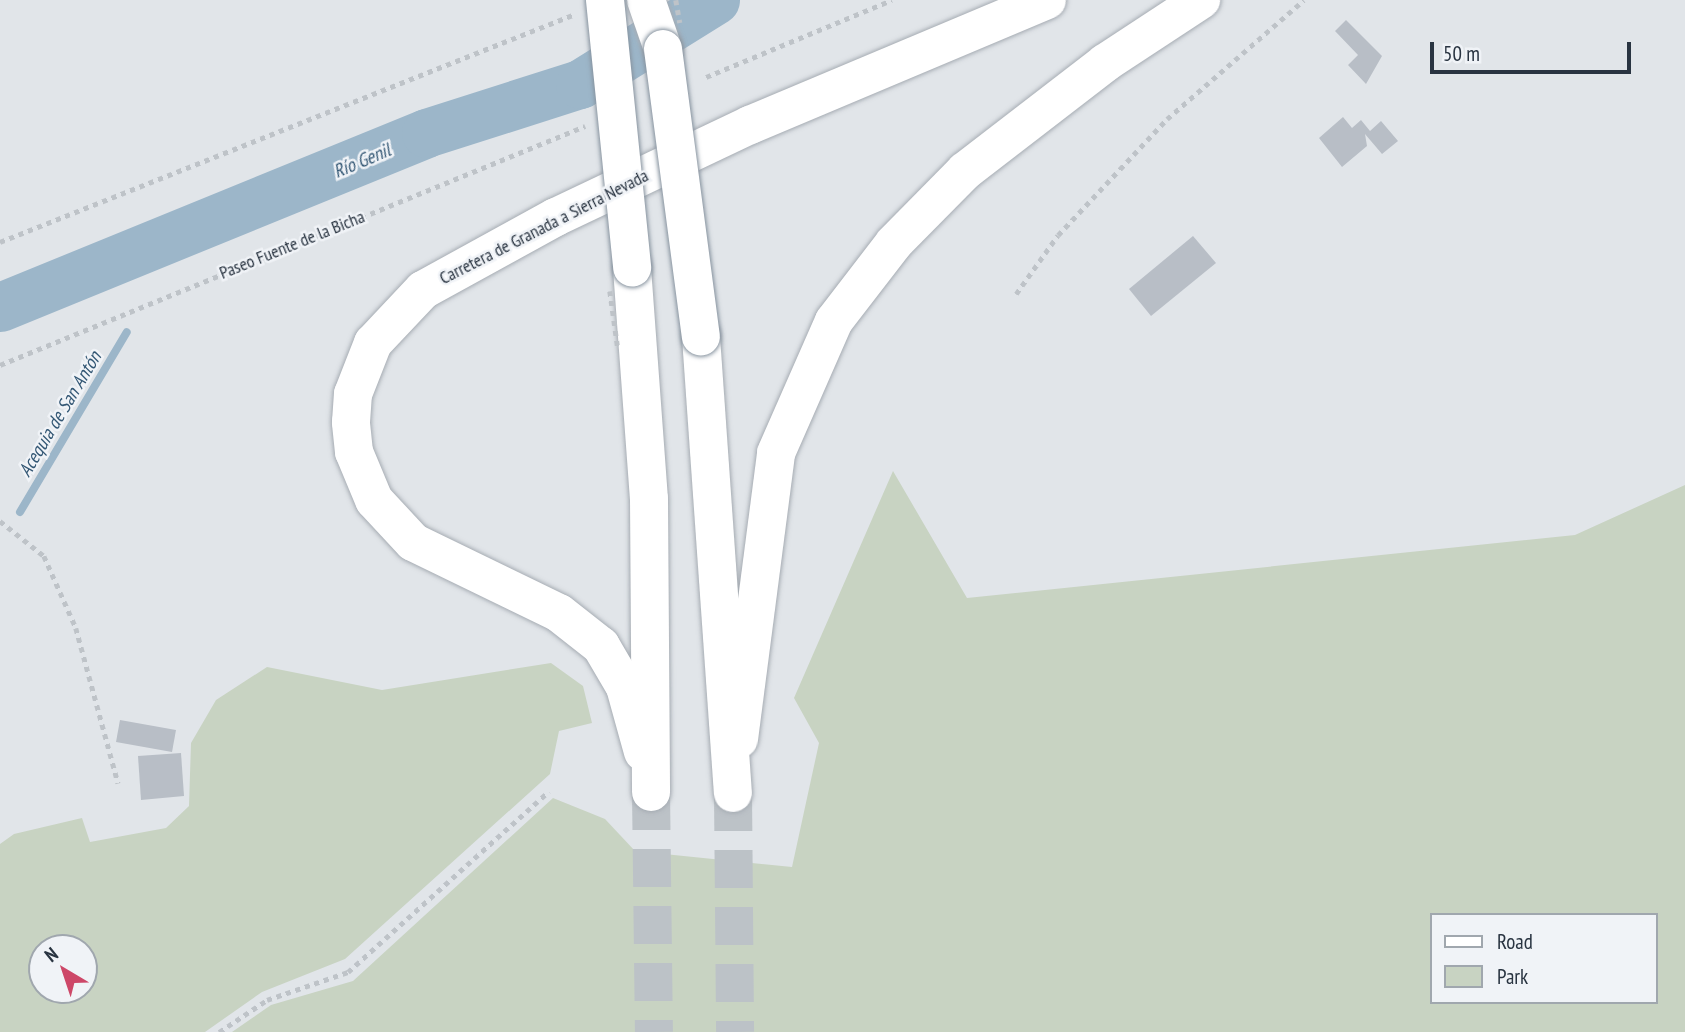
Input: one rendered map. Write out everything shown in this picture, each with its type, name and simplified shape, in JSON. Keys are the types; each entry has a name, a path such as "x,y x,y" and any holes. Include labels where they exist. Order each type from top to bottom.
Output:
{"main road":[{"path":"646,0 663,49"},
{"path":"662,0 663,49 701,337 733,793 776,453 834,321 894,243 965,171 1105,63 1201,0"},
{"name":"Carretera de Granada a Sierra Nevada","path":"596,5 641,351 651,792 634,712 601,646 559,613 413,542 374,500 354,452 351,422 353,394 373,343 432,284 556,217 750,125 1047,0"}],"path":[{"path":"706,77 892,0"},
{"path":"1016,294 1058,235 1167,118 1304,0"},
{"path":"0,242 596,5"},
{"name":"Paseo Fuente de la Bicha","path":"0,365 585,126"},
{"path":"0,521 44,556 55,580 76,628 118,783"},
{"path":"219,1032 267,1000 348,972 548,791"}],"green space":[{"path":"893,471 967,598 1575,535 1685,485 1685,1032 232,1032 271,1005 353,981 553,798 605,819 635,851 792,867 819,743 794,698"},
{"path":"551,663 583,686 592,723 559,731 550,774 345,959 262,992 205,1032 0,1032 0,844 14,834 82,818 90,842 166,828 189,806 191,743 216,700 267,667 382,690"}],"building":[{"path":"1346,20 1382,56 1366,84 1348,65 1358,55 1335,31"},
{"path":"1343,117 1352,128 1361,120 1370,131 1381,121 1398,141 1382,154 1365,134 1367,146 1342,167 1319,138"},
{"path":"1193,236 1216,263 1151,316 1129,289"},
{"path":"120,720 176,730 172,752 116,742"},
{"path":"181,753 184,796 141,800 138,756"}],"waterway":[{"name":"Río Genil","path":"0,307 426,133 580,84 715,0"},
{"name":"Acequia de San Antón","path":"20,512 127,332"}],"tunnel":[{"path":"651,792 654,1032"},
{"path":"733,793 735,1032"}]}
